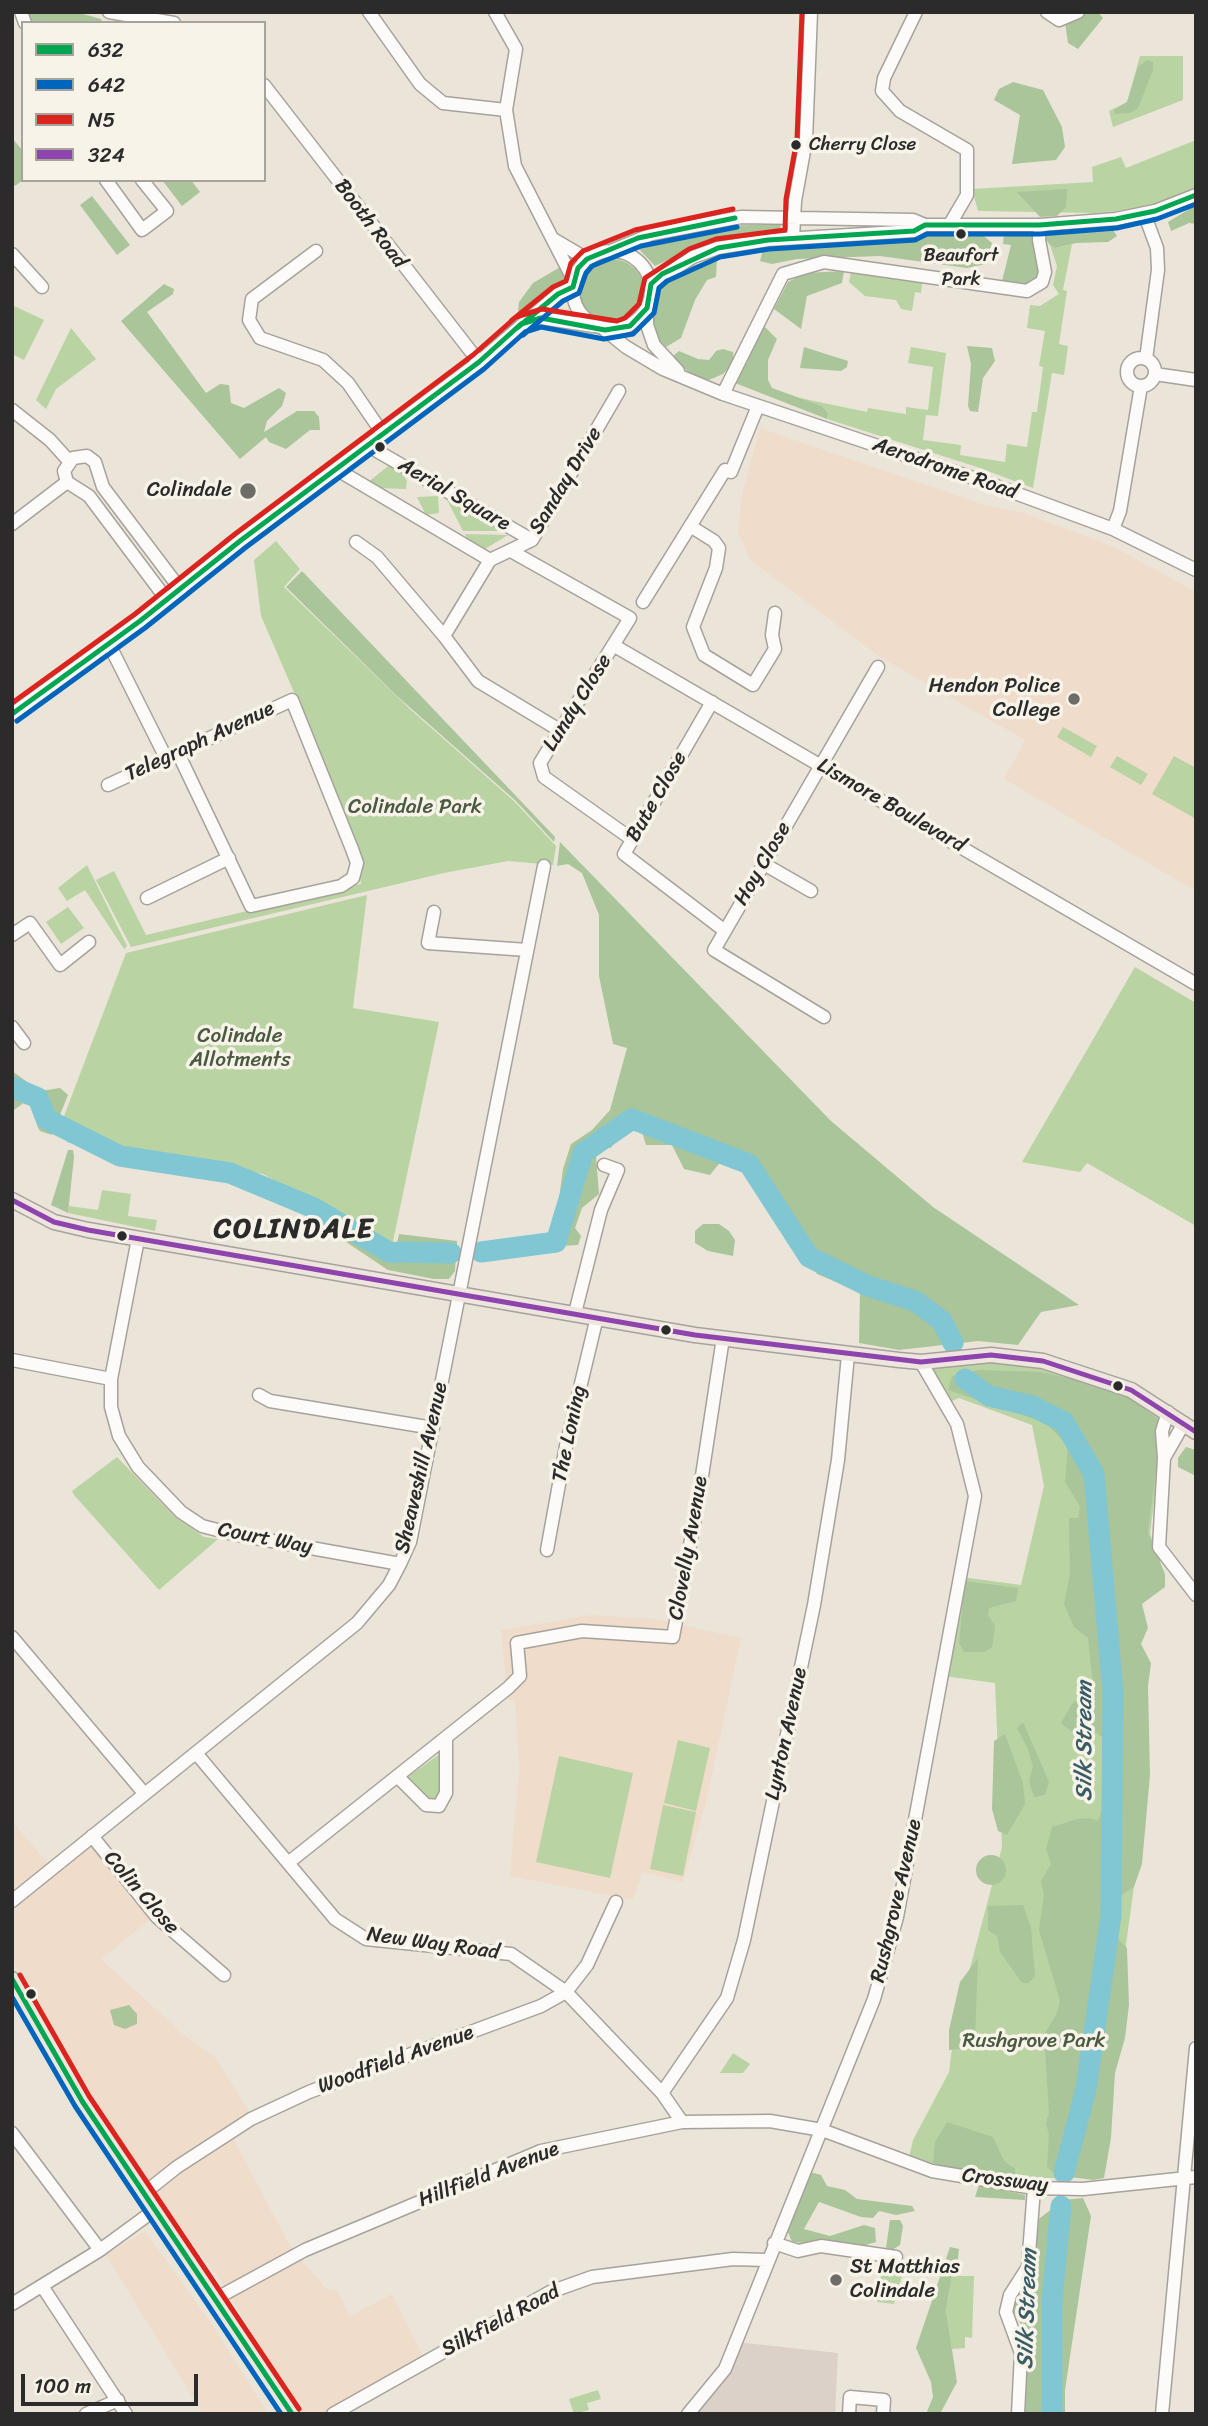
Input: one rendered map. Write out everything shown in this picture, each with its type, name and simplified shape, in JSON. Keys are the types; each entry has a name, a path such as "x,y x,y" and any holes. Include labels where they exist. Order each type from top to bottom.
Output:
{"main road":[{"path":"12,1200 54,1222 138,1239 723,1338 921,1362 991,1355 1043,1361 1100,1377 1131,1390 1196,1433"},
{"path":"12,1979 82,2101 143,2194 217,2298 292,2414"}],"street":[{"path":"109,12 162,21"},
{"path":"369,12 420,84 443,103 506,110"},
{"path":"495,12 516,49 506,110 515,166 573,283 575,303 582,317 599,328"},
{"path":"793,239 806,140 811,12"},
{"path":"916,12 884,78 882,91 900,111 967,150 967,195 950,225"},
{"path":"1047,12 1059,20 1078,12"},
{"name":"Booth Road","path":"266,88 479,362"},
{"path":"107,182 142,230 167,211 144,182"},
{"path":"12,714 181,590 479,362 573,283 587,259 638,238 719,220 794,217 913,220 925,225 1040,225 1144,214 1196,195"},
{"path":"1144,214 1157,248 1158,270 1146,359"},
{"path":"651,284 693,257 718,248 793,239 914,231 925,225"},
{"path":"723,394 783,274 824,262 1027,291 1042,282 1045,272 1039,240 1040,225"},
{"path":"553,239 587,259"},
{"path":"521,324 541,318 599,328 630,326 648,308 651,284 639,260 628,253 614,250"},
{"path":"316,251 252,299 249,320 260,338 323,360 348,383 383,434"},
{"path":"12,254 42,287"},
{"name":"Aerodrome Road","path":"648,308 647,325 653,345 670,365 690,379"},
{"name":"Aerodrome Road","path":"599,328 626,348 663,369 723,394 988,483 1113,529 1196,570"},
{"path":"1146,359 1153,365 1155,374 1151,382 1141,386 1129,379 1127,370 1133,360 1146,359"},
{"path":"1155,374 1196,380"},
{"path":"1113,529 1120,511 1141,386"},
{"name":"Sanday Drive","path":"490,560 532,540 619,391"},
{"path":"643,602 725,470 731,472 758,406"},
{"path":"12,410 50,440 69,461"},
{"name":"Aerial Square","path":"377,451 532,540"},
{"path":"167,600 89,496 82,489 67,482 64,471 69,461 77,456 87,456 97,467 98,477 181,590"},
{"name":"Aerial Square","path":"337,469 490,560"},
{"path":"82,489 92,486 98,477"},
{"path":"12,524 67,482"},
{"path":"690,526 714,541 719,548 716,568 693,627 704,655 753,685 775,649 772,635 775,613"},
{"path":"356,542 377,557 478,681 561,731"},
{"path":"511,551 630,618 614,645"},
{"path":"444,636 490,560"},
{"path":"109,644 229,858 147,898"},
{"name":"Lismore Boulevard","path":"614,645 1196,984"},
{"name":"Lundy Close","path":"614,645 540,763 544,777 633,840"},
{"name":"Hoy Close","path":"824,1017 714,950 878,667"},
{"name":"Telegraph Avenue","path":"108,785 292,700 321,765 357,863 353,877 341,886 251,905 229,858"},
{"name":"Bute Close","path":"712,702 624,855 725,931"},
{"path":"764,864 811,891"},
{"name":"Sheaveshill Avenue","path":"12,1901 357,1623 389,1585 400,1564 410,1542 544,866"},
{"path":"434,912 428,943 527,950"},
{"path":"12,935 30,923 60,965 89,942"},
{"path":"12,1027 24,1043"},
{"path":"575,1313 601,1210 618,1170 604,1165"},
{"name":"Court Way","path":"138,1239 111,1379 111,1407 125,1449 138,1468 187,1516 202,1526 400,1564"},
{"name":"The Loning","path":"547,1550 566,1446 597,1317"},
{"name":"Clovelly Avenue","path":"446,1739 520,1676 517,1643 582,1631 619,1631 673,1637 698,1502 723,1338"},
{"name":"Lynton Avenue","path":"663,2093 727,1997 744,1940 814,1605 838,1460 848,1355"},
{"path":"12,1360 111,1379"},
{"name":"Rushgrove Avenue","path":"688,2414 725,2369 766,2260 874,1999 897,1917 975,1496 957,1424 921,1362"},
{"path":"259,1395 270,1401 432,1428"},
{"path":"1168,1412 1161,1431 1164,1458 1159,1547 1196,1595"},
{"path":"1164,1458 1184,1423"},
{"path":"12,1637 144,1792"},
{"path":"398,1777 425,1805 439,1806 446,1793 446,1739"},
{"path":"288,1863 446,1739"},
{"name":"New Way Road","path":"196,1753 335,1919 366,1939 511,1954 566,1992 663,2093 682,2122"},
{"name":"Colin Close","path":"92,1836 157,1917 224,1975"},
{"name":"Woodfield Avenue","path":"143,2194 177,2167 251,2119 309,2092 541,2006 566,1992 587,1965 616,1902"},
{"path":"1161,2414 1190,2177 1196,2048"},
{"name":"Hillfield Avenue","path":"217,2298 304,2250 541,2151 682,2122 770,2121 822,2130"},
{"name":"Crossway","path":"822,2130 932,2171 1038,2188 1083,2189 1190,2177"},
{"path":"12,2133 100,2250"},
{"path":"1018,2414 1021,2353 1006,2312 1010,2295 1028,2267 1038,2188"},
{"path":"14,2299 42,2286 100,2250 156,2209"},
{"path":"774,2243 798,2251 821,2246 896,2257"},
{"name":"Silkfield Road","path":"333,2414 550,2292 571,2284 592,2277 720,2260 766,2260"},
{"path":"42,2286 126,2414"},
{"path":"849,2414 850,2397 884,2400 883,2414"},
{"path":"86,2414 118,2400"}],"shaded area":[{"name":"Hendon Police College","path":"760,428 984,505 1024,513 1112,546 1196,592 1196,891 1004,779 1025,740 880,657 750,560 738,532 742,494"},
{"path":"591,1615 654,1619 741,1638 706,1802 683,1882 642,1872 633,1900 510,1876 519,1768 515,1701 508,1700 501,1630"},
{"path":"12,1821 51,1867 92,1836 156,1915 101,1959 182,2033 216,2058 253,2118 231,2134 289,2244 326,2289 337,2290 350,2316 392,2294 423,2356 323,2414 301,2414 223,2284 134,2166 12,1961"},
{"path":"145,2231 216,2330 268,2414 203,2414 106,2255"},
{"path":"736,2342 838,2353 835,2414 688,2414"}],"green space":[{"path":"25,12 76,12 102,21 28,21"},
{"path":"1089,12 1098,12 1103,18 1078,49 1068,43 1065,23"},
{"path":"1140,56 1183,56 1183,100 1113,127 1109,111 1127,102"},
{"path":"1147,60 1153,62 1153,70 1138,108 1130,113 1114,114 1114,110 1127,102 1138,67"},
{"path":"1013,82 1043,90 1062,127 1065,147 1056,160 1012,164 1020,115 994,100 999,89"},
{"path":"12,138 21,149 21,182 15,186 12,182"},
{"path":"1196,140 1196,189 1139,209 1095,213 978,211 972,189 1093,182 1092,167 1121,157 1126,168"},
{"path":"164,182 192,182 200,192 182,206"},
{"path":"1067,189 1066,207 1057,216 1040,217 1017,192"},
{"path":"92,196 130,245 117,255 80,205"},
{"path":"1196,205 1196,224 1189,223 1171,231 1168,222"},
{"path":"781,224 780,232 700,245 655,266 635,245 664,236 721,226"},
{"path":"1110,225 1117,236 1108,242 1076,243 1056,248 1045,238 1048,231"},
{"path":"1034,231 1039,266 1036,284 1002,281 1011,245 1003,244 1004,234"},
{"path":"980,233 992,243 986,264 967,268 880,256 797,259 772,264 760,261 763,249 777,244"},
{"path":"1072,244 1063,290 1067,291 1059,344 1068,346 1064,375 1052,373 1033,488 977,467 827,419 828,413 822,406 795,397 867,412 868,408 906,414 906,407 928,410 933,367 908,363 911,347 946,353 938,416 926,415 923,440 961,445 960,455 1005,462 1007,444 1027,447 1032,412 1037,412 1043,367 1039,366 1045,331 1027,328 1030,305 1040,306 1059,294 1053,285 1057,266 1050,245 1057,248"},
{"path":"717,258 716,277 707,280 695,300 681,338 666,347 655,336 652,316 667,274"},
{"path":"612,259 624,261 635,268 642,279 642,303 635,314 624,321 612,323 600,321 589,314 582,303 580,291 582,279 589,268 600,261"},
{"path":"562,266 565,280 556,291 526,316 518,311 519,302 533,283"},
{"path":"844,271 842,283 807,296 801,329 774,309 788,282 805,273"},
{"path":"851,272 922,283 921,293 915,292 912,311 901,309 896,300 865,296 849,282"},
{"path":"164,284 174,289 173,294 147,312 206,393 220,384 229,385 231,403 244,408 279,388 286,393 282,406 267,421 264,432 297,411 314,411 319,417 320,430 310,430 286,449 269,442 266,437 240,459 121,321"},
{"path":"12,305 44,320 24,360 12,354"},
{"path":"762,324 777,339 768,360 768,380 772,388 822,406 828,413 827,419 735,383 731,372 747,363"},
{"path":"71,328 96,359 56,389 46,409 36,400"},
{"path":"967,346 992,348 995,361 983,378 978,412 970,411 968,406 971,364"},
{"path":"804,347 848,361 847,367 841,371 800,368"},
{"path":"723,349 733,352 734,362 723,374 709,380 695,377 675,361 674,355 679,351 698,359 709,360 716,351"},
{"path":"392,463 400,468 407,481 406,489 377,488 367,483"},
{"path":"438,496 439,513 426,515 417,497"},
{"path":"445,496 510,531 463,531"},
{"path":"465,534 508,535 485,549 470,545"},
{"name":"Colindale Park","path":"276,541 300,569 284,587 410,709 515,802 556,846 553,865 508,861 444,873 131,947 96,880 114,871 146,935 361,884 357,855 319,750 261,616 254,560"},
{"path":"302,571 555,837 554,842 516,801 397,696 286,587"},
{"path":"1063,727 1097,746 1091,757 1057,737"},
{"path":"1117,756 1148,774 1141,785 1110,767"},
{"path":"1174,756 1196,768 1196,819 1152,794"},
{"path":"560,842 831,1121 933,1207 1079,1305 1041,1312 1018,1345 978,1341 899,1350 859,1343 860,1292 817,1274 740,1164 722,1160 710,1175 684,1169 672,1145 646,1145 641,1129 620,1131 611,1148 602,1147 596,1156 599,1194 582,1208 575,1228 581,1236 578,1245 559,1246 540,1253 554,1235 563,1169 571,1144 592,1130 610,1110 627,1048 613,1044 599,976 599,915 582,873 568,864 557,866"},
{"path":"87,865 127,946 124,949 85,890 67,901 58,888"},
{"name":"Colindale Allotments","path":"367,895 353,1008 439,1022 392,1246 263,1174 122,1152 61,1124 126,953"},
{"path":"68,907 84,928 61,944 46,922"},
{"path":"1135,967 1196,1003 1196,1226 1087,1163 1080,1172 1022,1162"},
{"path":"12,1071 40,1091 60,1088 68,1095 52,1135 40,1131 37,1126 36,1106 25,1102 14,1110 12,1107"},
{"path":"72,1130 122,1154 263,1178 392,1249 396,1248 399,1234 457,1241 455,1271 449,1279 434,1279 388,1270 337,1236 309,1212 276,1195 230,1179 194,1172 122,1165 91,1149 67,1142 67,1134"},
{"path":"68,1150 73,1150 74,1157 68,1213 51,1205"},
{"path":"102,1190 131,1194 128,1216 157,1220 155,1231 68,1213 69,1206 98,1210"},
{"path":"703,1224 719,1224 729,1231 735,1240 733,1256 708,1251 695,1243 695,1231"},
{"name":"Rushgrove Park","path":"1043,1361 1154,1412 1164,1423 1150,1534 1161,1561 1132,1587 1145,1806 1094,2178 1032,2178 932,2171 908,2162 913,2140 949,2072 955,2025 1002,1847 995,1683 944,1676 962,1577 1021,1585 1044,1486 1032,1425 959,1398 945,1404 921,1362"},
{"path":"978,1370 1040,1372 1116,1388 1162,1422 1148,1532 1165,1574 1165,1587 1142,1604 1148,1628 1141,1644 1151,1663 1148,1686 1150,1775 1142,1864 1134,1887 1115,1899 1112,1933 1127,1948 1129,2005 1125,2038 1115,2073 1111,2138 1104,2178 1093,2180 1056,2175 1047,2167 1049,2135 1046,2123 1049,2113 1044,2035 1057,2013 1060,2001 1039,1930 1044,1895 1041,1881 1051,1864 1046,1849 1052,1827 1077,1819 1090,1818 1098,1821 1104,1804 1107,1764 1103,1738 1089,1727 1072,1732 1061,1723 1072,1704 1093,1686 1088,1638 1074,1627 1064,1604 1070,1574 1069,1518 1078,1518 1080,1506 1065,1482 1068,1446 1046,1423 948,1390 952,1376"},
{"path":"1186,1447 1196,1450 1196,1476 1178,1467 1178,1458"},
{"path":"117,1457 175,1517 204,1537 218,1539 159,1590 72,1491"},
{"path":"965,1581 1018,1588 1016,1601 989,1608 988,1615 995,1626 992,1647 985,1652 964,1652 959,1643"},
{"path":"1023,1722 1049,1782 1045,1795 1034,1797 1029,1781 1033,1767 1028,1749 1017,1728"},
{"path":"1005,1734 1023,1783 1025,1804 1007,1835 998,1831 992,1809 994,1741"},
{"path":"678,1740 710,1748 696,1811 664,1803"},
{"path":"441,1753 441,1790 437,1802 424,1800 405,1779"},
{"path":"559,1756 633,1773 610,1878 536,1862"},
{"path":"663,1805 696,1812 683,1876 650,1869"},
{"path":"991,1855 1002,1859 1006,1870 1002,1881 991,1885 980,1881 976,1870 980,1859"},
{"path":"1023,1905 1031,1928 1035,1976 1029,1983 1022,1983 1000,1952 997,1936 988,1930 988,1906"},
{"path":"978,1958 975,2040 962,2049 949,2050 949,2030 960,1982"},
{"path":"129,2005 137,2014 137,2024 125,2029 114,2025 110,2010"},
{"path":"733,2053 750,2064 743,2073 720,2073"},
{"path":"947,2122 993,2137 1004,2161 1015,2169 1015,2178 956,2170 933,2163 935,2142"},
{"path":"810,2172 821,2175 827,2186 845,2190 857,2199 912,2206 915,2211 896,2215 879,2211 873,2218 861,2217 819,2202 804,2229 830,2236 864,2225 875,2228 876,2242 859,2247 792,2242 788,2232"},
{"path":"979,2185 1025,2195 1025,2200 975,2197"},
{"path":"1083,2198 1091,2216 1065,2390 1065,2414 1022,2414 1027,2334 1014,2313 1013,2302 1033,2273 1035,2222 1063,2200"},
{"path":"890,2220 900,2220 903,2226 900,2245 892,2250 886,2248"},
{"path":"950,2247 959,2249 946,2310 957,2382 940,2414 926,2414 933,2397 931,2382 916,2348"},
{"path":"882,2265 904,2269 894,2304 877,2302"},
{"path":"952,2276 974,2276 972,2338 965,2337 965,2348 952,2349 946,2310"},
{"path":"598,2390 601,2399 587,2403 589,2410 574,2414 569,2399"}],"waterway":[{"name":"Silk Stream","path":"12,1087 38,1098 46,1119 120,1156 230,1173 314,1208 389,1252 451,1253"},
{"name":"Silk Stream","path":"481,1252 556,1242 583,1153 632,1119 749,1164 809,1257 868,1286 915,1301 942,1321 953,1343"},
{"name":"Silk Stream","path":"965,1379 989,1396 1032,1406 1064,1422 1094,1474 1113,1692 1111,1916 1086,2089 1064,2173"},
{"name":"Silk Stream","path":"1052,2414 1052,2300 1061,2206"}],"transit line":[{"name":"N5","path":"12,703 135,614 235,534 473,355 516,317 542,309 617,321 625,318 639,304 645,278 689,249 716,239 785,230 786,199 797,139 802,12"},
{"name":"632","path":"12,714 140,621 240,541 479,362 521,324 541,318 605,330 630,326 647,308 651,284 662,274 718,248 768,240 914,231 925,225 1040,225 1116,219 1155,211 1196,195"},
{"name":"642","path":"17,721 145,628 245,548 484,369 525,332 541,327 604,339 633,334 654,313 659,288 667,281 720,257 769,249 915,240 927,234 1040,234 1117,228 1157,219 1196,204"},
{"name":"N5","path":"511,321 553,287 566,281 571,263 583,251 635,230 733,209"},
{"name":"632","path":"517,328 558,294 573,287 578,268 587,259 638,238 735,218"},
{"name":"642","path":"523,335 563,301 579,293 586,273 592,266 641,246 737,227"},
{"name":"324","path":"12,1200 54,1222 88,1230 695,1335 921,1362 991,1355 1043,1361 1131,1390 1196,1432"},
{"name":"N5","path":"20,1975 89,2096 299,2409"},
{"name":"632","path":"12,1979 82,2101 292,2414"},
{"name":"642","path":"12,1997 75,2106 281,2414"}],"place":[{"name":"Cherry Close","path":"796,145"},
{"name":"Beaufort Park","path":"961,234"},
{"name":"Colindale","path":"248,491"},
{"name":"Hendon Police College","path":"1074,699"},
{"name":"St Matthias Colindale","path":"836,2280"}],"district":[{"name":"COLINDALE","path":"294,1230"}]}
